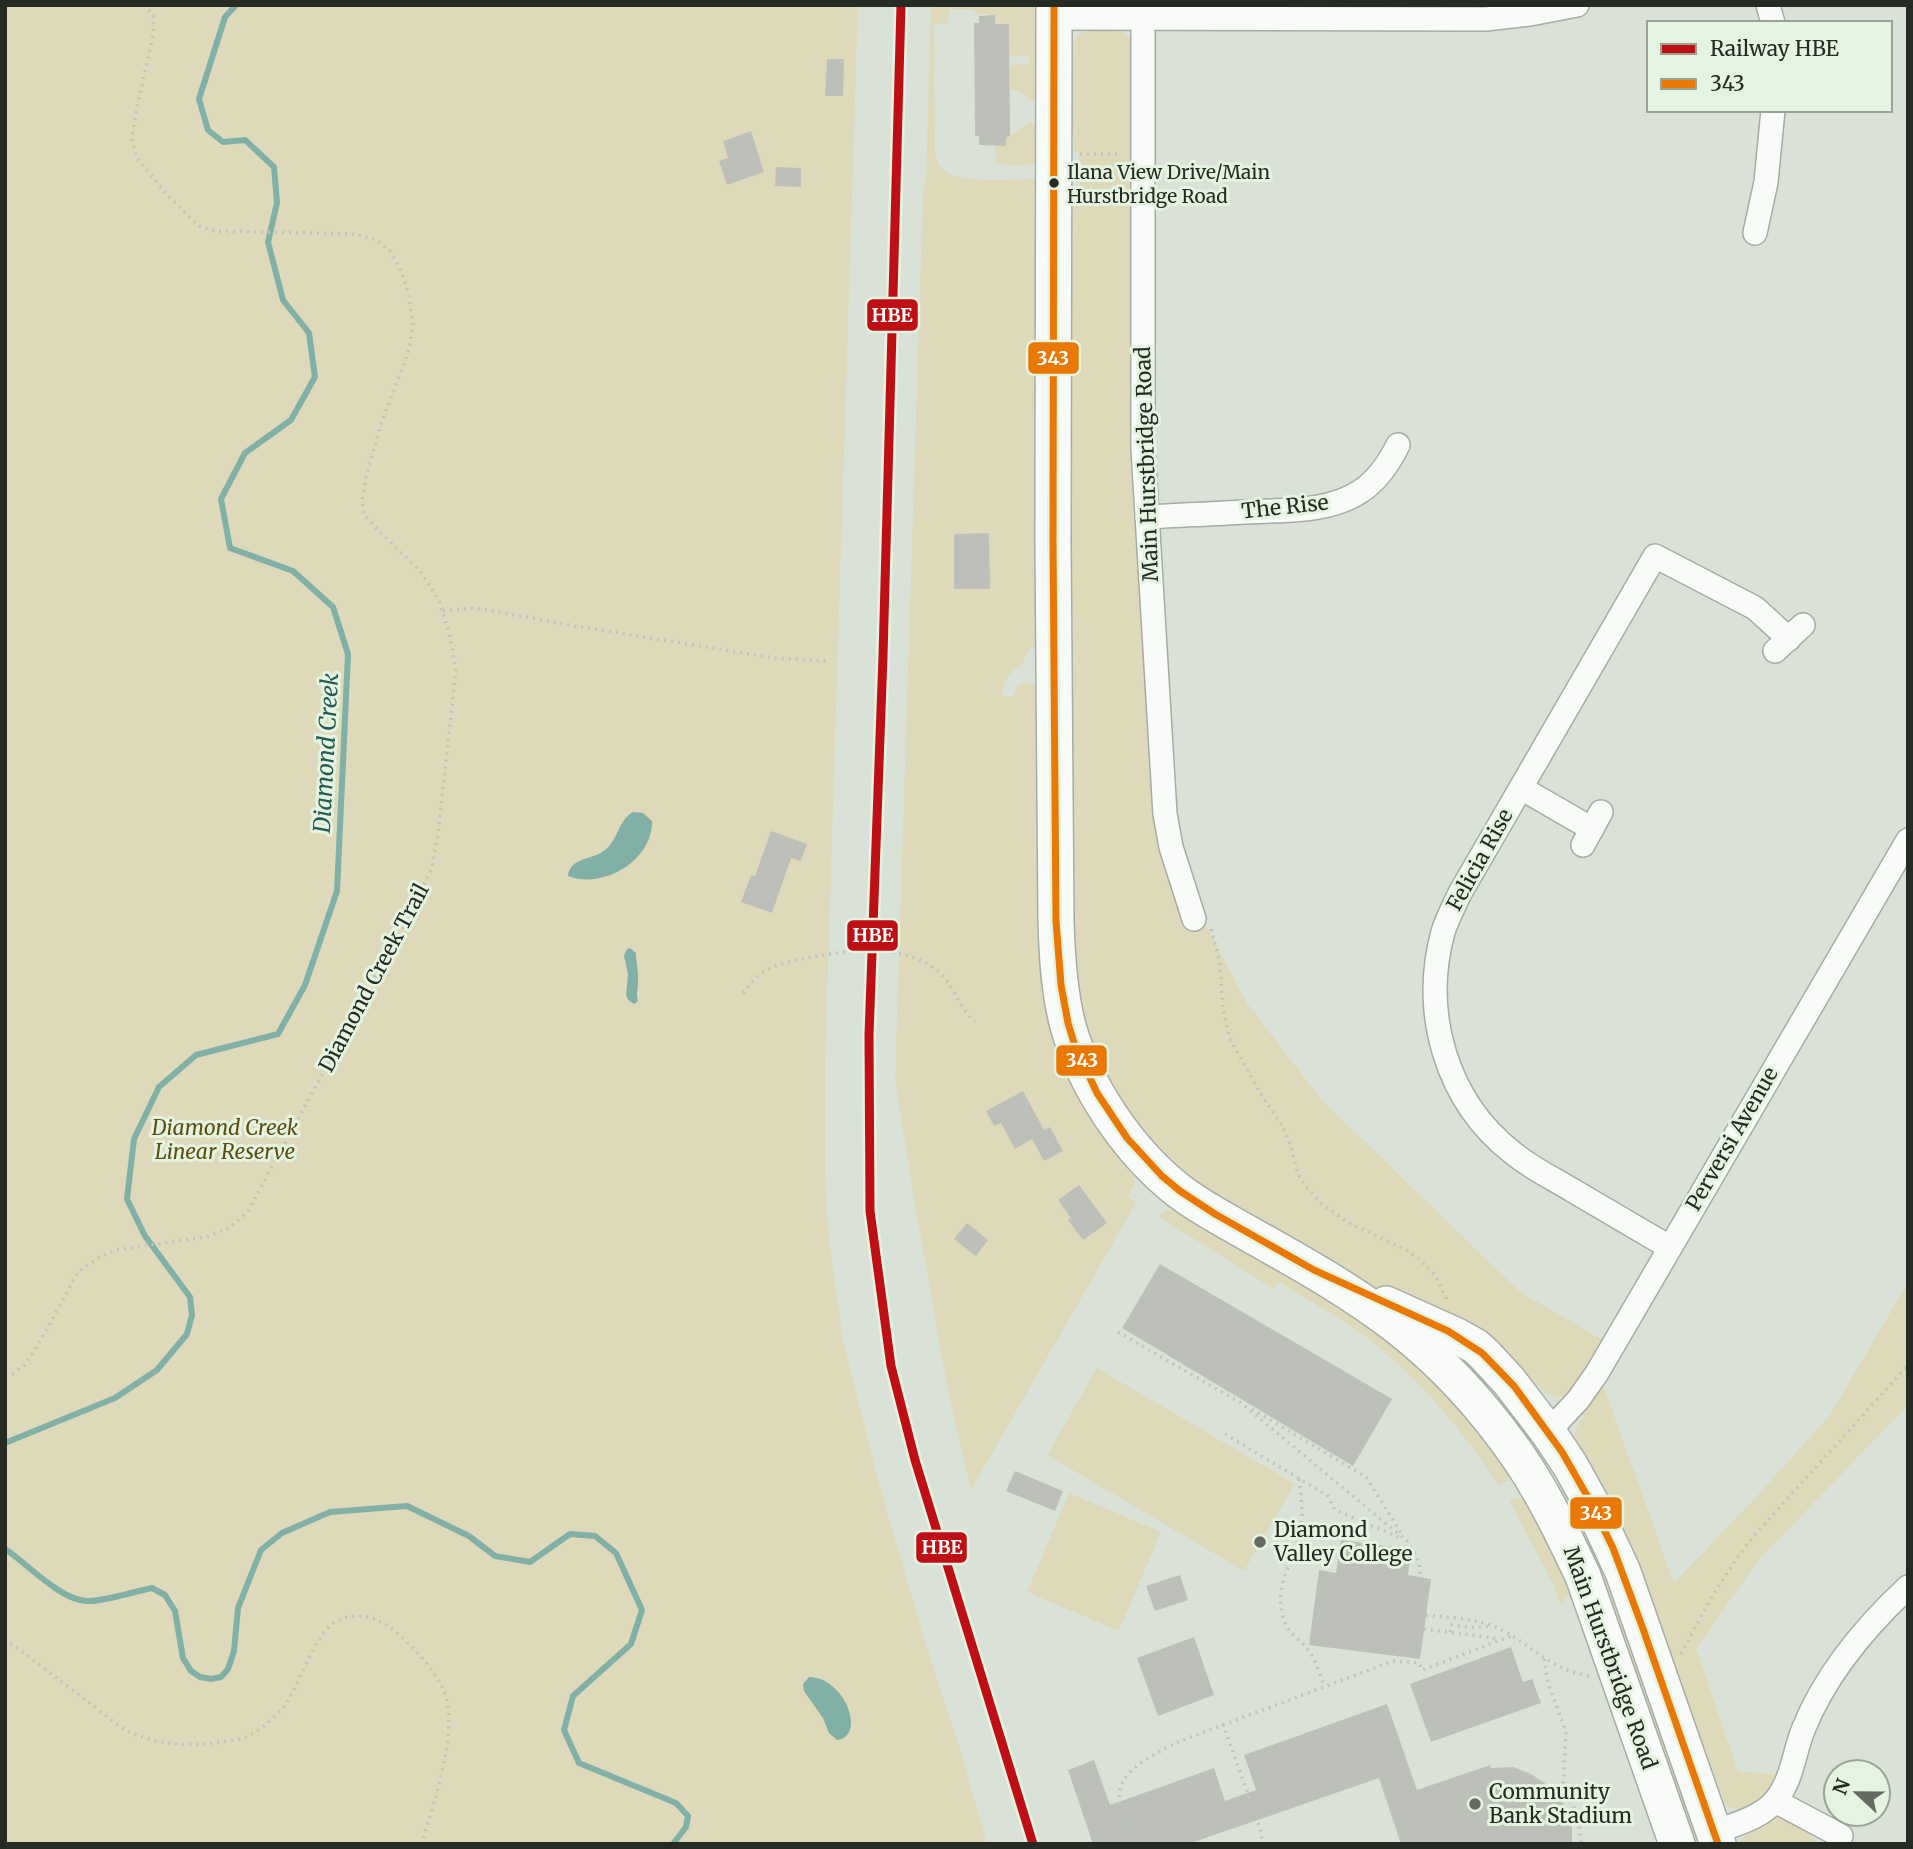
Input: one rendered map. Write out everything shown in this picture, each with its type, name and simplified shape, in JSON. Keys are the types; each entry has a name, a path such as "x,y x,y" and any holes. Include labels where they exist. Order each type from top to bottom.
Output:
{"main road":[{"name":"Main Hurstbridge Road","path":"1054,12 1053,541 1056,921 1057,957 1068,1025 1077,1055 1102,1103 1128,1139 1157,1171 1179,1191 1322,1276 1398,1327 1462,1387 1520,1460 1564,1536 1583,1576 1677,1844"},
{"name":"Main Hurstbridge Road","path":"1322,1276 1444,1329 1475,1346 1494,1363 1548,1432 1590,1501 1612,1546 1716,1838"},
{"path":"1520,1460 1548,1432"}],"street":[{"path":"1054,12 1486,19 1577,5"},
{"name":"Main Hurstbridge Road","path":"1143,12 1142,424 1165,814 1171,847 1203,923"},
{"path":"1755,233 1766,182 1773,112"},
{"name":"The Rise","path":"1147,517 1299,509 1338,502 1372,483 1390,461 1398,445"},
{"name":"Felicia Rise","path":"1669,1247 1531,1166 1496,1139 1481,1123 1458,1089 1441,1044 1434,999 1435,972 1444,929 1460,893 1655,556 1755,608 1789,639"},
{"path":"1521,788 1592,829"},
{"name":"Perversi Avenue","path":"1548,1432 1586,1390 1908,840"},
{"path":"1716,1838 1775,1801 1786,1784 1802,1731 1829,1681 1864,1632 1908,1587"},
{"path":"1775,1801 1841,1836"}],"path":[{"name":"Diamond Creek Trail","path":"5,1375 12,1374 25,1364 78,1272 98,1258 116,1250 198,1240 231,1227 248,1210 431,870 438,835 456,669 439,600 420,571 364,514 362,502 374,450 409,350 413,325 402,273 390,251 377,240 355,234 215,231 199,226 170,198 136,157 132,138 153,35 154,17 145,5"},
{"path":"1077,154 1144,154"},
{"path":"443,611 471,608 488,610 774,658 827,661"},
{"path":"1203,923 1220,963 1223,1009 1230,1039 1262,1097 1283,1127 1298,1174 1304,1184 1321,1203 1347,1222 1418,1258 1435,1275 1451,1308"},
{"path":"743,993 759,975 784,963 852,951 896,953 920,960 944,976 964,1011 975,1022"},
{"path":"1118,1332 1366,1477 1418,1557 1420,1577"},
{"path":"1681,1654 1717,1586 1735,1559 1908,1365"},
{"path":"1241,1403 1407,1541"},
{"path":"1225,1434 1328,1496 1335,1510 1407,1541"},
{"path":"1299,1479 1302,1519 1297,1543 1281,1584 1282,1615 1286,1626 1309,1651 1325,1686"},
{"path":"1426,1615 1492,1626 1544,1659 1589,1676"},
{"path":"5,1639 124,1729 152,1740 181,1744 213,1743 243,1738 262,1727 281,1710 322,1635 335,1621 352,1616 370,1616 394,1630 420,1655 443,1689 450,1718 445,1760 422,1844"},
{"path":"1450,1632 1451,1625 1476,1628 1492,1626"},
{"path":"1424,1629 1494,1638 1494,1643"},
{"path":"1134,1844 1120,1803 1119,1792 1123,1781 1136,1766 1175,1743 1392,1661 1419,1663 1422,1670 1511,1636"},
{"path":"1544,1659 1548,1683 1566,1731 1563,1787 1576,1811 1581,1844"},
{"path":"1223,1724 1260,1828 1263,1844"}],"green space":[{"name":"Diamond Creek Linear Reserve","path":"5,5 858,5 825,1063 825,1175 829,1240 843,1341 882,1494 987,1844 5,1844"},
{"path":"931,5 1038,5 1038,98 1032,102 1016,90 1010,90 1009,69 1012,69 1012,64 1029,65 1030,57 1009,56 1009,24 995,24 995,15 975,14 975,10 949,9 948,23 934,24 935,151 938,162 945,171 962,178 1032,179 1039,182 1038,641 1029,649 1023,663 1008,676 1002,695 1013,697 1017,687 1024,682 1039,690 1052,1033 1059,1055 1081,1093 1092,1119 1134,1177 1135,1185 1128,1196 1136,1203 971,1490 949,1396 895,1081"},
{"path":"1088,30 1120,32 1131,38 1135,44 1158,816 1203,919 1247,1003 1321,1099 1520,1292 1603,1340 1579,1383 1565,1396 1556,1397 1546,1393 1505,1349 1492,1339 1378,1291 1261,1224 1186,1176 1159,1154 1107,1084 1073,992 1066,226 1074,186 1080,186 1079,151 1073,151 1074,144 1065,107 1069,47 1077,37"},
{"path":"1031,121 1039,125 1039,163 1018,166 996,162 995,145 1006,145 1006,137"},
{"path":"1169,1210 1382,1329 1457,1406 1491,1448 1509,1476 1508,1481 1499,1486 1438,1406 1404,1370 1366,1337 1279,1282 1274,1289 1159,1217 1161,1213"},
{"path":"1908,1282 1908,1407 1758,1561 1696,1649 1738,1771 1780,1775 1765,1795 1753,1805 1738,1809 1729,1808 1724,1802 1632,1547 1609,1497 1577,1443 1576,1428 1602,1382 1674,1583 1830,1415"},
{"path":"1097,1368 1295,1484 1244,1571 1047,1455"},
{"path":"1562,1485 1590,1521 1707,1844 1687,1844 1595,1561"},
{"path":"1069,1493 1161,1532 1119,1631 1027,1592"},
{"path":"1524,1499 1555,1559 1569,1594 1560,1605 1553,1584 1509,1500"},
{"path":"1781,1817 1801,1825 1818,1844 1739,1844 1746,1834 1757,1826"}],"water":[{"path":"633,812 643,813 652,821 650,835 635,859 624,868 596,879 568,876 576,863 607,848"},
{"path":"630,948 636,953 638,976 638,1001 634,1004 626,995 628,974 624,956"},
{"path":"809,1677 833,1686 842,1696 851,1719 846,1736 837,1740 829,1733 823,1718 804,1691 803,1684"}],"building":[{"path":"995,15 995,24 1009,24 1010,136 1006,137 1006,146 979,145 979,136 975,136 974,23 979,23 979,16"},
{"path":"827,59 844,59 843,96 825,96"},
{"path":"751,131 764,172 727,185 719,161 728,158 723,141"},
{"path":"776,167 801,168 801,187 775,186"},
{"path":"989,533 990,589 954,589 954,534"},
{"path":"771,831 807,844 801,861 791,858 772,913 741,902 751,875 755,876"},
{"path":"1023,1091 1044,1130 1050,1127 1063,1151 1044,1161 1032,1139 1015,1149 1001,1123 994,1126 986,1111"},
{"path":"1079,1185 1107,1223 1083,1240 1068,1220 1071,1218 1058,1200"},
{"path":"967,1223 988,1240 976,1256 954,1239"},
{"path":"1160,1264 1392,1399 1353,1466 1122,1328"},
{"path":"1015,1471 1063,1491 1055,1511 1006,1491"},
{"path":"1341,1540 1394,1547 1392,1556 1410,1558 1408,1575 1431,1579 1420,1659 1309,1645 1319,1570 1336,1573"},
{"path":"1180,1575 1188,1600 1155,1611 1146,1586"},
{"path":"1194,1637 1214,1695 1158,1716 1137,1658"},
{"path":"1511,1647 1523,1682 1532,1679 1541,1703 1431,1742 1410,1684"},
{"path":"1387,1704 1417,1790 1490,1765 1491,1768 1513,1767 1531,1774 1552,1788 1565,1806 1572,1827 1572,1844 1401,1844 1379,1778 1188,1844 1093,1844 1068,1770 1094,1760 1110,1805 1214,1768 1225,1801 1256,1790 1244,1755"}],"waterway":[{"name":"Diamond Creek","path":"5,1443 115,1398 157,1370 187,1334 192,1315 190,1297 145,1236 127,1199 134,1139 159,1087 196,1055 278,1034 305,985 337,891 348,654 333,607 293,571 230,548 221,499 245,453 291,420 315,377 309,333 283,300 268,242 277,203 274,167 245,140 223,142 208,130 199,99 225,17 236,5"},
{"name":"Diamond Creek","path":"5,1549 55,1588 77,1599 101,1600 152,1588 165,1595 175,1611 183,1658 191,1671 200,1677 211,1679 221,1677 228,1669 234,1651 238,1608 261,1550 282,1533 330,1512 407,1506 469,1536 495,1556 530,1562 570,1534 595,1536 616,1553 642,1610 631,1644 573,1696 564,1730 579,1763 676,1803 688,1816 686,1827 673,1844"}],"rail line":[{"name":"HBE","path":"901,5 883,656 869,1035 870,1211 891,1366 915,1460 1033,1844"}],"transit line":[{"name":"343","path":"1054,5 1053,541 1056,921 1061,985 1075,1046 1097,1093 1127,1138 1162,1176 1180,1191 1314,1270 1448,1331 1482,1353 1514,1386 1562,1452 1613,1548 1718,1844"}],"place":[{"name":"Ilana View Drive/Main Hurstbridge Road","path":"1054,183"},
{"name":"Diamond Valley College","path":"1260,1542"},
{"name":"Community Bank Stadium","path":"1475,1804"}]}
